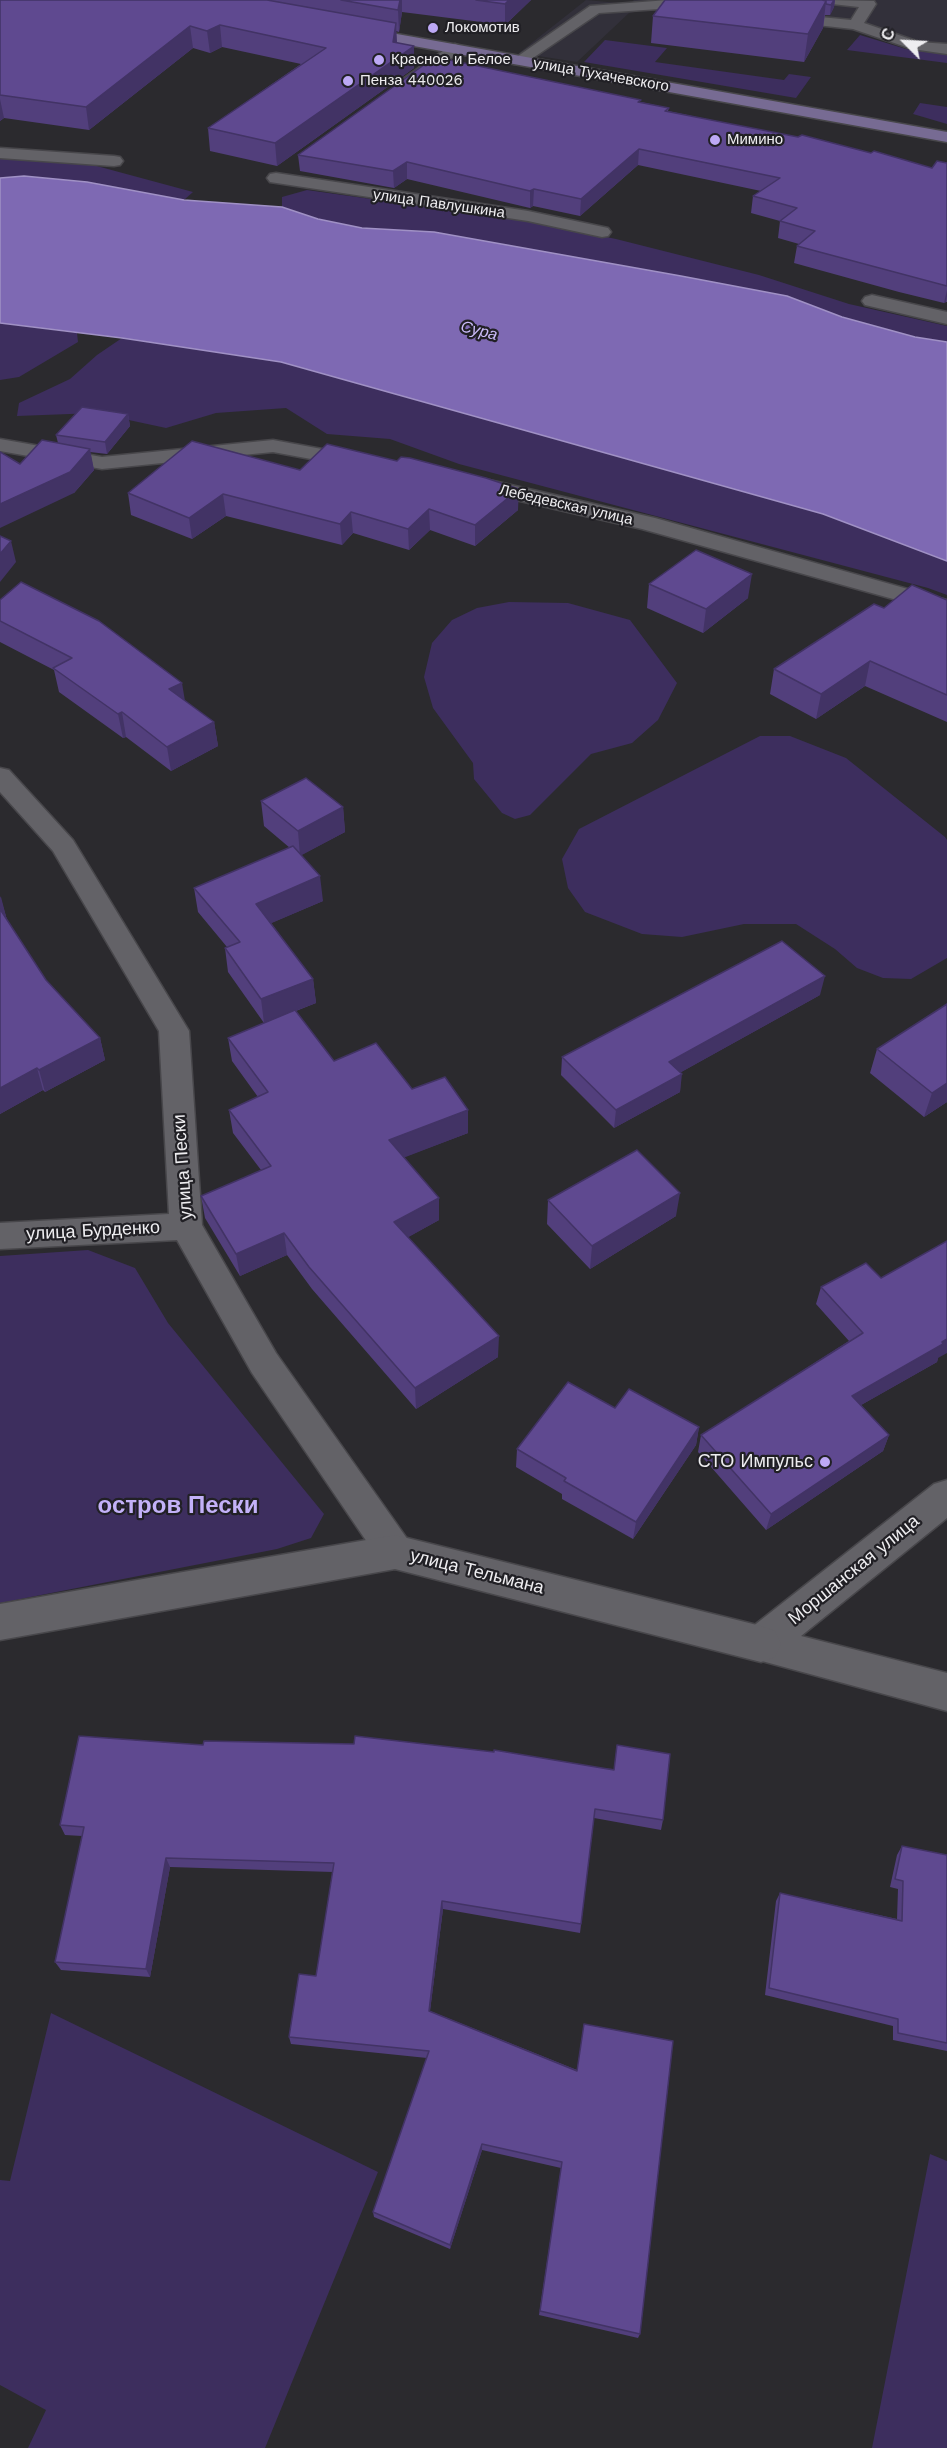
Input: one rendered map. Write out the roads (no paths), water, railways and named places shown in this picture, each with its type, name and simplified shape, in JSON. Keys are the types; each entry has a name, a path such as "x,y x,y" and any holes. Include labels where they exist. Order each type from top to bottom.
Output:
{"main road":[{"name":"улица Тухачевского","path":"341,28 947,137"}],"street":[{"path":"832,0 869,4 855,25"},
{"path":"519,61 596,9 676,2 716,9"},
{"path":"769,15 855,25 917,46 947,49"},
{"path":"389,96 455,49"},
{"path":"0,153 114,161"},
{"name":"улица Павлушкина","path":"295,164 276,178 528,216 602,232"},
{"path":"872,301 947,318"},
{"path":"0,445 102,463 273,446 376,465"},
{"name":"Лебедевская улица","path":"456,480 647,523 947,606"},
{"name":"улица Пески","path":"0,776 63,846 174,1031 186,1226 264,1363 394,1552"},
{"name":"улица Бурденко","path":"0,1236 186,1226"},
{"name":"Моршанская улица","path":"761,1644 947,1496"},
{"name":"улица Тельмана","path":"0,1622 394,1552 947,1692"}],"water":[{"name":"Сура","path":"24,176 87,182 184,200 282,207 318,219 362,228 434,232 681,276 787,296 842,317 915,337 947,342 947,561 823,514 281,362 122,338 0,323 0,178"}],"place":[{"name":"Локомотив","path":"433,28"},
{"name":"Красное и Белое","path":"379,60"},
{"name":"Пенза 440026","path":"348,81"},
{"name":"Мимино","path":"715,140"},
{"name":"СТО Импульс","path":"825,1462"}],"district":[{"name":"остров Пески","path":"178,1506"}]}
